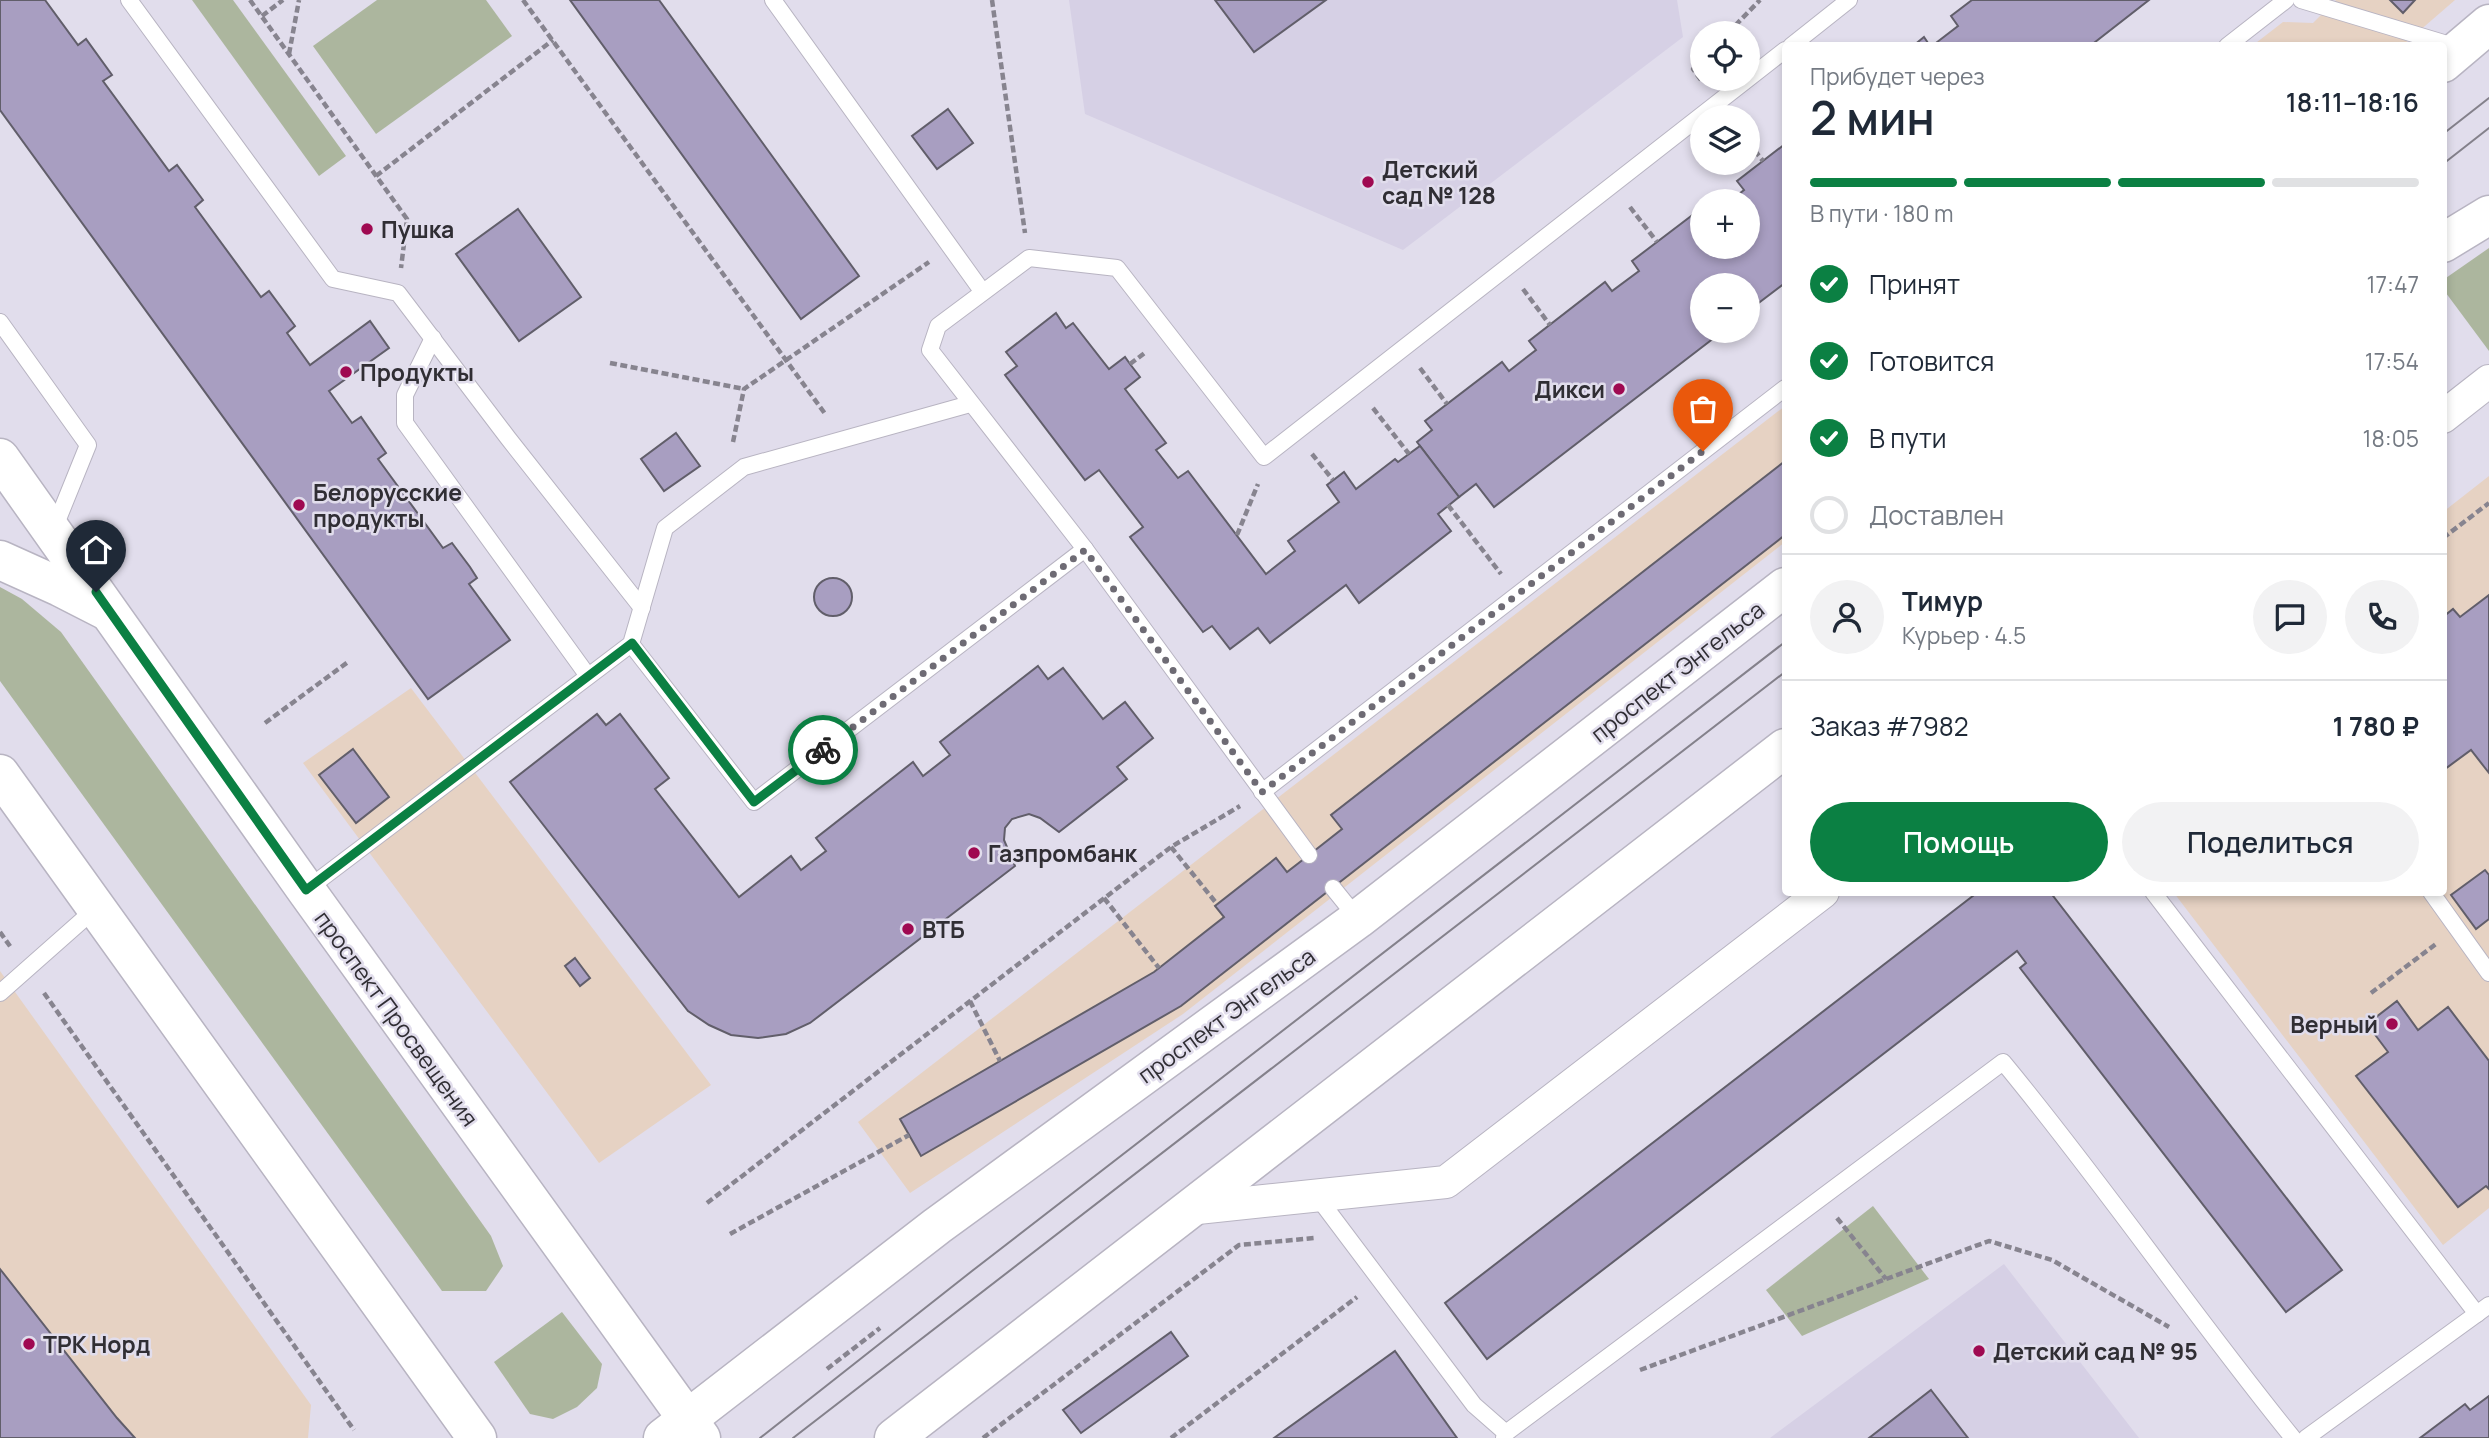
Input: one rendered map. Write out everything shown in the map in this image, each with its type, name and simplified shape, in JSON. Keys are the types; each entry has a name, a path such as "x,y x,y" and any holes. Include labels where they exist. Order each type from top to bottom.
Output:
{"main road":[{"path":"2451,55 2489,24"},
{"path":"2447,241 2489,215"},
{"name":"проспект Просвещения","path":"0,458 572,1262 684,1432"},
{"path":"0,560 110,612"},
{"name":"проспект Энгельса","path":"684,1432 937,1226 1358,919 1782,589"},
{"path":"894,1438 1782,750"},
{"path":"0,774 477,1438"}],"street":[{"path":"2447,414 2489,382"},
{"path":"1188,1209 1446,1182 1818,896"}],"lane":[{"path":"129,0 333,279 398,293 642,608"},
{"path":"773,0 982,291"},
{"path":"1796,42 1849,0"},
{"path":"2232,42 2286,0"},
{"path":"2301,0 2416,42"},
{"path":"1309,855 1085,550 929,350 938,326 1029,258 1117,268 1264,457 1782,52"},
{"path":"0,322 88,445 53,531"},
{"path":"433,338 405,395 405,423 588,676"},
{"path":"1262,792 1782,389"},
{"path":"306,890 632,643 665,528 744,467 970,404"},
{"path":"632,643 754,802 1085,550"},
{"path":"1333,888 1358,919"},
{"path":"2156,896 2483,1310 2306,1438"},
{"path":"2434,896 2489,973"},
{"path":"0,993 95,909"},
{"path":"1316,1195 1474,1405 1505,1436 2003,1062 2072,1146 2233,1364 2293,1438"}],"path":[{"path":"250,0 407,219 398,293"},
{"path":"262,16 283,0"},
{"path":"289,54 299,0"},
{"path":"523,0 844,439"},
{"path":"992,0 1029,258"},
{"path":"1740,21 1760,0"},
{"path":"376,176 553,40"},
{"path":"1760,157 1763,161"},
{"path":"1613,185 1657,242"},
{"path":"725,481 744,389 950,247"},
{"path":"1507,268 1550,325"},
{"path":"1404,348 1447,404"},
{"path":"610,363 744,389"},
{"path":"1355,386 1409,454"},
{"path":"1237,535 1262,473"},
{"path":"2447,535 2489,503"},
{"path":"1448,505 1518,594"},
{"path":"265,723 348,662"},
{"path":"708,1203 1171,847 1262,792"},
{"path":"1171,847 1217,904"},
{"path":"1104,898 1159,968"},
{"path":"2371,993 2456,928"},
{"path":"0,932 354,1430"},
{"path":"971,1001 1000,1061"},
{"path":"730,1234 909,1135"},
{"path":"1821,1199 1886,1279"},
{"path":"983,1438 1239,1245 1346,1236"},
{"path":"1601,1363 1627,1375 1989,1241 2052,1260 2173,1329"},
{"path":"1171,1438 1379,1280"},
{"path":"827,1369 880,1328"}],"shaded area":[{"name":"Детский сад № 128","path":"1069,0 1677,0 1683,37 1403,250 1085,114"},
{"path":"2336,0 2455,0 2406,42 2257,42 2283,22 2313,23"},
{"path":"1782,408 1782,544 1183,1014 910,1193 858,1122"},
{"path":"2489,476 2489,1208 2443,1245 2176,896 2447,896 2447,509"},
{"path":"411,688 711,1085 599,1163 303,763"},
{"path":"0,971 311,1405 308,1438 0,1438"},
{"name":"Детский сад № 95","path":"2004,1264 2139,1438 1770,1438"}],"green space":[{"path":"192,0 233,0 346,156 319,176"},
{"path":"377,0 486,0 512,36 376,134 313,46"},
{"path":"2489,248 2489,351 2447,294 2447,277"},
{"path":"0,587 22,599 61,632 491,1236 503,1266 486,1291 442,1291 0,681"},
{"path":"1873,1206 1929,1279 1802,1336 1766,1290"},
{"path":"562,1312 602,1364 597,1388 577,1407 553,1419 530,1414 494,1362"}],"building":[{"path":"0,0 45,0 78,45 86,39 112,75 103,81 169,171 177,165 203,200 195,207 261,297 269,291 295,326 287,333 310,365 370,321 389,348 329,391 352,423 361,417 386,453 378,459 443,548 452,543 470,567 477,578 469,584 510,640 428,699 0,110"},
{"path":"570,0 659,0 859,276 801,319"},
{"path":"1215,0 1326,0 1254,52"},
{"path":"1972,0 2149,0 2095,42 1937,42 1958,26 1951,16"},
{"path":"2390,0 2415,0 2403,13"},
{"path":"948,109 973,143 937,169 912,136"},
{"path":"1782,146 1782,285 1760,302 1760,273 1690,273 1690,343 1707,343 1494,507 1476,484 1459,497 1417,442 1432,430 1425,421 1502,362 1509,371 1536,350 1529,341 1605,282 1612,291 1639,271 1632,261 1690,217 1690,259 1760,259 1760,189 1743,189 1737,181 1745,175 1760,175 1760,163"},
{"path":"518,209 581,297 519,341 456,254"},
{"path":"1056,313 1066,328 1073,323 1109,369 1125,357 1140,377 1125,389 1166,443 1156,450 1178,478 1188,471 1266,574 1295,551 1288,541 1339,502 1327,485 1344,472 1356,489 1395,459 1398,462 1420,446 1459,497 1438,514 1451,531 1359,603 1346,585 1270,643 1258,628 1230,649 1212,626 1203,632 1130,537 1143,527 1099,470 1085,480 1005,375 1017,366 1006,352"},
{"path":"676,433 700,466 664,491 641,459"},
{"path":"1782,463 1782,537 1181,1006 921,1156 900,1119 1154,972 1224,917 1215,906 1276,858 1287,872 1342,829 1331,815"},
{"path":"833,578 846,584 852,597 846,610 833,616 820,610 814,597 820,584"},
{"path":"2489,595 2489,773 2471,750 2447,768 2447,614 2453,609 2460,617"},
{"path":"1038,666 1048,679 1063,668 1103,719 1125,702 1153,738 1117,767 1127,779 1059,832 1040,818 1029,814 1012,819 1005,828 1004,840 1015,866 810,1023 786,1034 758,1038 731,1035 688,1011 510,782 597,714 606,725 620,714 669,778 655,789 739,897 791,856 801,870 826,851 816,838 913,762 923,776 950,755 940,742"},
{"path":"353,749 389,797 356,823 319,775"},
{"path":"2485,870 2489,875 2489,919 2476,929 2451,895"},
{"path":"1973,896 2053,896 2342,1270 2286,1312 2020,968 2026,963 2017,951 1487,1359 1445,1303"},
{"path":"575,958 590,978 580,986 565,966"},
{"path":"2397,1001 2418,1030 2448,1007 2489,1061 2489,1189 2486,1186 2458,1207 2356,1076 2388,1052 2367,1024"},
{"name":"ТРК Норд","path":"0,1269 117,1418 135,1438 0,1438"},
{"path":"1171,1332 1188,1356 1081,1433 1063,1410"},
{"path":"1395,1351 1457,1438 1274,1438"},
{"path":"1931,1390 1968,1438 1869,1438"},
{"path":"2489,1396 2489,1438 2420,1438 2465,1404 2470,1410"}],"tram line":[{"path":"2447,131 2489,98"},
{"path":"2447,161 2489,128"},
{"path":"760,1438 1782,644"},
{"path":"793,1438 1782,674"}],"way so far":[{"path":"823,750 1085,550 1262,792 1703,451"}],"place":[{"name":"Детский сад № 128","path":"1368,182"},
{"name":"Пушка","path":"367,229"},
{"name":"Продукты","path":"346,372"},
{"name":"Дикси","path":"1619,389"},
{"name":"Белорусские продукты","path":"299,505"},
{"name":"Газпромбанк","path":"974,853"},
{"name":"ВТБ","path":"908,929"},
{"name":"Верный","path":"2392,1024"},
{"name":"ТРК Норд","path":"29,1344"},
{"name":"Детский сад № 95","path":"1979,1351"}],"route":[{"path":"96,592 306,890 632,643 754,802 823,750"}]}
